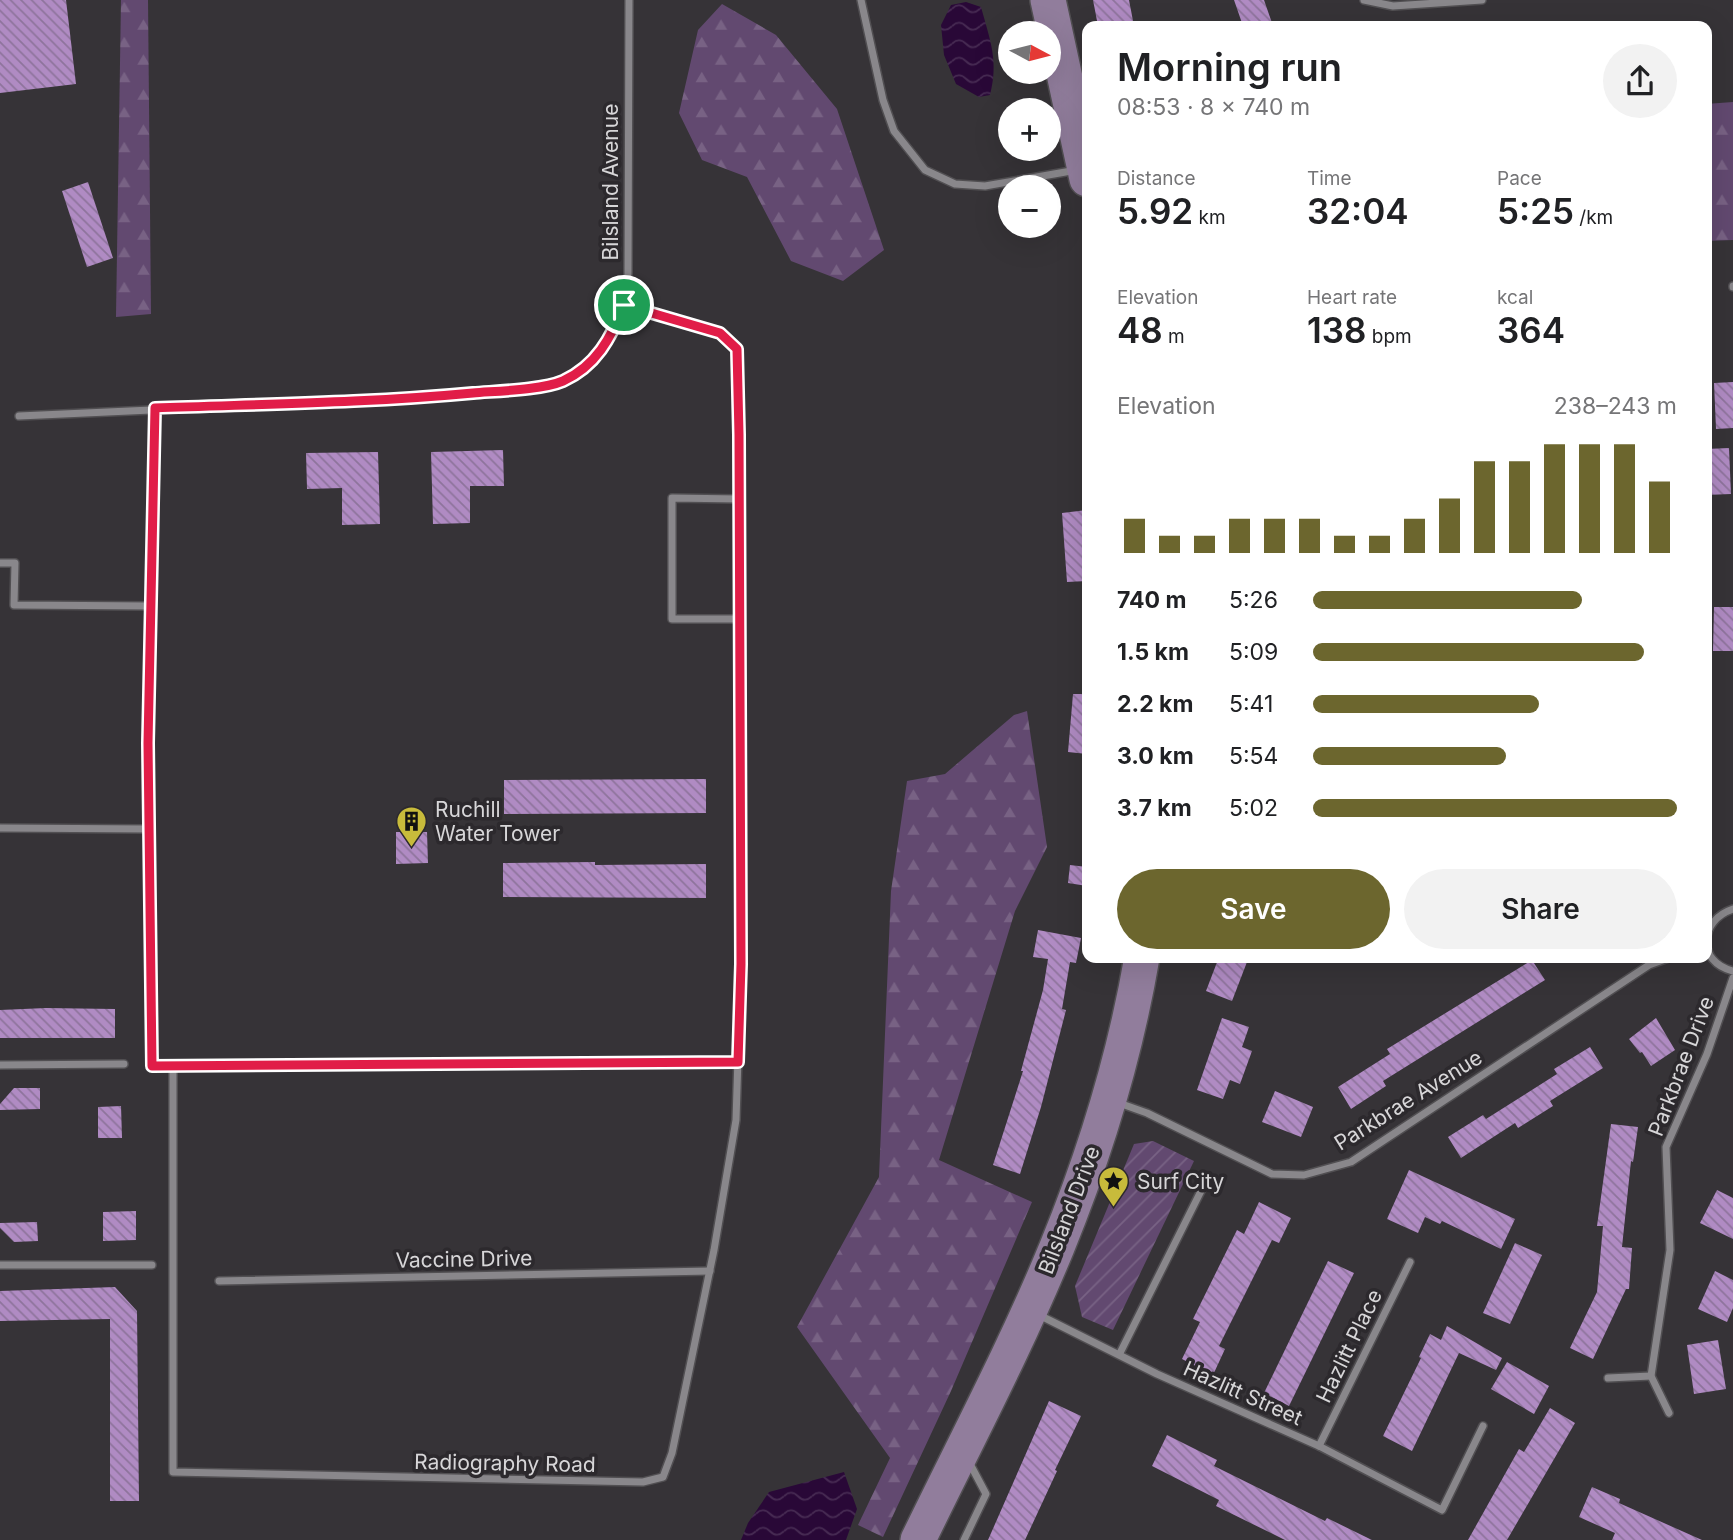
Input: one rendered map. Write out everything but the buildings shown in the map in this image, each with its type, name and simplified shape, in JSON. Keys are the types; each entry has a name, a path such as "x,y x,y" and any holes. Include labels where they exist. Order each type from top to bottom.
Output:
{"main road":[{"path":"1048,0 1082,156"},
{"name":"Bilsland Drive","path":"918,1540 1029,1310 1070,1214 1121,1055 1141,963"}],"street":[{"name":"Bilsland Avenue","path":"19,416 419,398 561,382 589,366 612,337 624,305 628,274 629,0"},
{"path":"861,0 883,100 894,131 925,170 955,184 985,186 1082,174"},
{"path":"1364,0 1393,6 1482,0"},
{"name":"Radiography Road","path":"173,1065 173,1472 643,1482 663,1477 672,1454 710,1271 736,1120 741,964 737,349 720,333 624,305"},
{"path":"155,408 148,743 152,1066 738,1062"},
{"path":"739,499 672,498 672,619 740,619"},
{"path":"0,563 15,563 14,605 151,606"},
{"path":"0,828 149,829"},
{"path":"1712,922 1733,909"},
{"path":"1712,955 1717,963 1733,971"},
{"name":"Parkbrae Avenue","path":"1108,1100 1147,1113 1272,1174 1304,1175 1351,1162 1654,963"},
{"name":"Parkbrae Drive","path":"1651,1376 1670,1250 1666,1147 1707,1054 1733,978"},
{"path":"0,1065 124,1063"},
{"path":"1120,1353 1206,1181"},
{"name":"Hazlitt Place","path":"1319,1446 1410,1262"},
{"path":"0,1265 152,1265"},
{"name":"Vaccine Drive","path":"219,1281 710,1271"},
{"name":"Hazlitt Street","path":"1029,1310 1120,1353 1157,1374 1319,1446 1442,1510 1483,1426"},
{"path":"1608,1378 1651,1376 1669,1413"},
{"path":"962,1449 986,1494 964,1540"}],"green space":[{"path":"121,0 148,0 151,314 116,317"},
{"path":"722,4 776,35 837,109 884,250 843,281 791,261 747,177 702,160 679,113 698,30"},
{"path":"1733,102 1733,240 1712,241 1712,104"},
{"path":"1027,711 1047,847 1015,911 939,1160 1032,1202 951,1391 883,1537 858,1525 890,1458 797,1327 879,1177 891,891 907,781 945,774 1014,715"},
{"path":"1153,1141 1194,1161 1113,1330 1082,1317 1075,1286 1134,1144"}],"water":[{"path":"966,2 981,7 987,30 994,72 990,95 979,97 956,84 944,55 941,25 951,5"},
{"path":"844,1472 857,1509 846,1540 741,1540 748,1523 769,1492"}],"place":[{"name":"Ruchill Water Tower","path":"412,848"},
{"name":"Surf City","path":"1114,1208"}],"route":[{"path":"624,305 720,333 737,349 741,964 738,1062 152,1066 148,743 155,408 419,398 561,382 589,366 612,337 624,305"}]}
